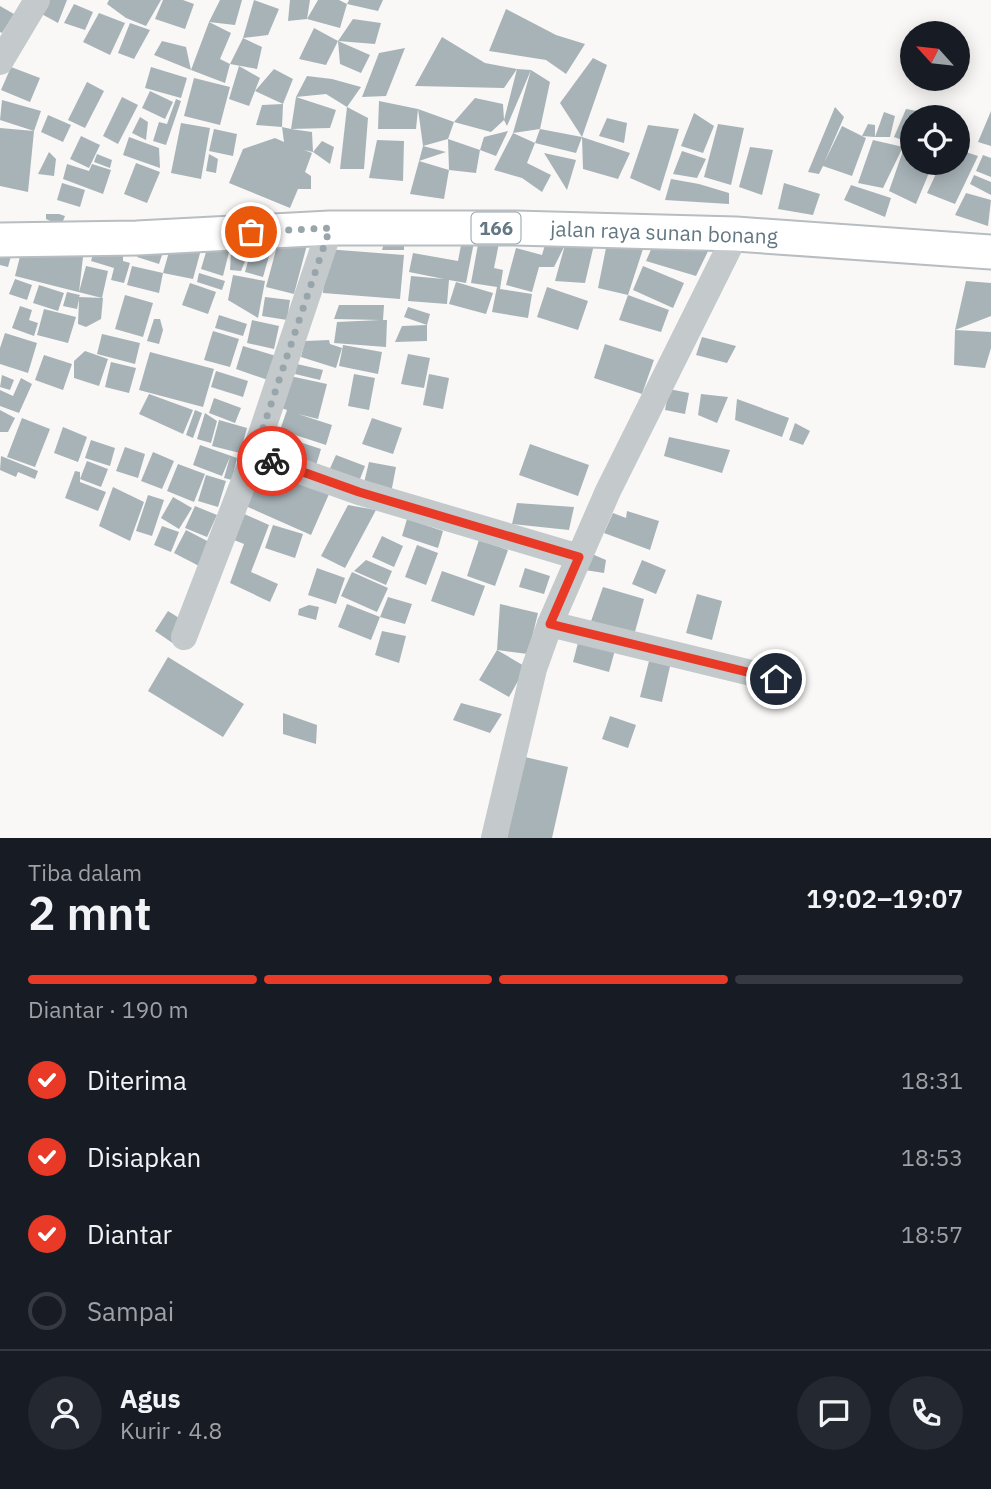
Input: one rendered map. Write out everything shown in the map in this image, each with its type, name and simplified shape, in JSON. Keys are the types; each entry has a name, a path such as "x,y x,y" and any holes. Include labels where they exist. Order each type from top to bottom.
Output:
{"main road":[{"name":"jalan raya sunan bonang","path":"0,240 137,238 330,228 516,228 736,233 991,252"}],"street":[{"path":"0,62 34,1"},
{"path":"184,637 254,455 330,228"},
{"path":"494,838 534,669 550,624 608,491 736,233"},
{"path":"254,455 359,492 579,557"},
{"path":"550,624 776,679"}],"building":[{"path":"46,0 67,0 58,23 38,12"},
{"path":"109,0 161,0 146,26 126,18 107,4"},
{"path":"163,0 183,0 194,4 185,29 155,19"},
{"path":"220,0 242,0 235,25 209,22"},
{"path":"254,0 279,9 268,35 243,38"},
{"path":"290,0 310,0 307,19 288,21"},
{"path":"318,0 339,0 347,4 340,28 307,19"},
{"path":"349,0 383,0 378,11 347,4"},
{"path":"74,4 93,12 85,30 64,23"},
{"path":"0,6 14,14 2,33 0,32"},
{"path":"506,9 556,35 585,44 566,74 546,60 489,51"},
{"path":"99,13 125,23 110,55 83,42"},
{"path":"353,19 381,23 375,44 338,41"},
{"path":"209,22 231,33 220,59 230,64 225,83 191,70"},
{"path":"130,23 150,30 134,59 118,53"},
{"path":"314,28 338,41 326,65 299,59"},
{"path":"442,37 485,63 517,69 504,88 415,86"},
{"path":"243,38 262,47 257,69 230,64"},
{"path":"162,41 186,47 191,70 154,55"},
{"path":"338,41 370,55 361,73 340,64"},
{"path":"405,48 386,96 362,97 379,53"},
{"path":"593,58 607,65 582,137 560,103"},
{"path":"239,66 260,78 249,106 229,99"},
{"path":"11,67 40,78 30,102 1,90"},
{"path":"151,67 187,78 181,98 145,88"},
{"path":"274,69 293,79 283,104 255,91"},
{"path":"517,69 531,70 507,126 504,120"},
{"path":"531,70 550,82 540,129 513,133"},
{"path":"307,76 361,87 347,107 326,94 296,97"},
{"path":"194,78 230,87 220,125 184,116"},
{"path":"87,82 104,91 85,128 68,120"},
{"path":"150,91 173,102 165,119 142,108"},
{"path":"122,97 138,105 118,144 103,136"},
{"path":"296,97 336,110 330,128 291,129"},
{"path":"475,98 503,104 504,120 491,132 454,122"},
{"path":"176,99 181,101 166,145 153,141 159,122 167,124"},
{"path":"2,100 41,111 34,131 0,120"},
{"path":"379,101 418,109 416,129 378,129"},
{"path":"283,104 282,127 256,125 262,105"},
{"path":"347,107 368,118 364,169 340,169"},
{"path":"835,107 844,117 824,163 842,126 866,138 852,176 823,166 819,174 808,172"},
{"path":"418,109 454,122 448,139 423,146"},
{"path":"991,111 991,146 978,142"},
{"path":"884,112 895,116 890,137 875,137"},
{"path":"694,113 714,126 703,153 681,146"},
{"path":"48,115 71,125 63,142 41,132"},
{"path":"140,117 148,122 146,140 132,133"},
{"path":"607,118 627,123 624,143 599,136"},
{"path":"181,123 210,128 201,179 171,173"},
{"path":"900,123 900,139 894,137"},
{"path":"718,124 744,128 731,185 704,177"},
{"path":"868,124 875,125 875,137 862,136"},
{"path":"648,125 679,129 660,191 630,178"},
{"path":"282,127 312,132 313,152 304,150 312,153 305,172 311,176 311,189 298,189 290,208 229,183 243,149 275,138 284,142"},
{"path":"0,128 34,131 28,192 0,186"},
{"path":"214,129 237,134 233,156 209,151"},
{"path":"540,129 582,137 576,153 535,143"},
{"path":"508,131 496,156 480,150 484,137"},
{"path":"513,133 535,143 527,163 551,175 542,192 522,178 494,170"},
{"path":"81,136 100,145 89,168 70,159"},
{"path":"129,137 159,148 160,168 123,155"},
{"path":"582,137 630,153 618,179 583,169"},
{"path":"448,139 480,150 476,173 449,170"},
{"path":"377,140 404,141 403,181 369,178"},
{"path":"873,140 900,146 900,153 883,188 858,183"},
{"path":"322,141 334,147 330,164 313,152"},
{"path":"423,146 446,152 419,161"},
{"path":"750,147 773,150 762,195 739,187"},
{"path":"682,151 706,159 697,178 673,174"},
{"path":"49,152 56,159 54,176 38,174"},
{"path":"544,153 576,160 567,190"},
{"path":"970,153 978,156 970,173"},
{"path":"97,154 112,160 110,168 94,162"},
{"path":"209,154 218,159 216,173 206,171"},
{"path":"983,155 991,158 991,177 976,171"},
{"path":"900,160 900,175 928,175 916,204 889,191"},
{"path":"419,161 449,170 444,199 410,194"},
{"path":"136,163 160,172 147,203 124,194"},
{"path":"67,164 89,171 92,164 111,170 103,194 63,179"},
{"path":"935,175 969,175 955,204 927,193"},
{"path":"974,175 991,182 991,195 970,184"},
{"path":"671,179 729,193 729,204 665,200"},
{"path":"62,183 85,190 80,207 57,200"},
{"path":"784,183 820,194 813,215 778,209"},
{"path":"851,185 891,198 885,217 844,200"},
{"path":"966,193 991,200 988,226 955,215"},
{"path":"46,214 65,216 61,226 46,219"},
{"path":"387,233 404,234 404,250 382,250"},
{"path":"568,234 596,236 585,283 555,281"},
{"path":"280,235 308,241 294,294 266,287"},
{"path":"463,235 475,237 466,283 449,280 447,304 408,301 411,276 444,279 409,272 413,253 458,261"},
{"path":"232,236 255,237 241,271 230,270"},
{"path":"173,238 202,246 193,279 163,273"},
{"path":"547,238 565,245 554,267 539,267 532,292 506,285 516,248 542,255"},
{"path":"608,238 643,249 628,295 598,288"},
{"path":"656,238 711,245 696,276 646,261"},
{"path":"479,239 499,243 494,268 503,270 500,289 532,294 528,318 492,312 497,287 471,283"},
{"path":"209,242 230,248 223,276 201,269"},
{"path":"123,243 123,261 130,263 124,283 111,280 114,268 91,261 96,244"},
{"path":"253,244 271,249 263,277 245,272"},
{"path":"23,245 83,257 79,292 86,266 108,271 102,298 15,276"},
{"path":"140,245 163,252 159,264 137,257"},
{"path":"0,246 13,249 8,267 0,265"},
{"path":"326,249 404,255 400,299 323,293"},
{"path":"132,266 163,273 159,293 127,285"},
{"path":"643,266 684,283 673,308 633,290"},
{"path":"199,273 225,281 222,290 197,282"},
{"path":"233,275 265,281 258,318 228,300"},
{"path":"15,279 32,285 27,300 9,294"},
{"path":"966,281 991,283 991,316 955,330"},
{"path":"456,282 493,293 486,314 449,304"},
{"path":"190,283 216,292 208,314 182,305"},
{"path":"39,285 64,293 58,311 33,303"},
{"path":"547,287 588,301 578,330 537,317"},
{"path":"67,292 80,295 79,297 103,298 101,319 86,327 78,324 79,299 77,309 63,306"},
{"path":"125,295 153,303 143,337 115,329"},
{"path":"628,295 669,310 661,332 619,320"},
{"path":"265,297 290,300 287,320 262,316"},
{"path":"339,305 384,305 383,320 387,320 386,347 334,343 337,322 380,320 334,319"},
{"path":"20,306 32,310 29,320 38,323 34,336 12,328"},
{"path":"408,307 430,314 427,325 404,317"},
{"path":"44,309 76,317 68,343 37,335"},
{"path":"219,315 247,324 243,336 215,328"},
{"path":"154,319 160,319 163,330 159,344 147,341"},
{"path":"252,320 279,326 274,349 247,343"},
{"path":"427,325 427,341 395,342 402,326"},
{"path":"955,330 991,332 991,348 985,368 954,365"},
{"path":"213,331 239,339 230,367 204,360"},
{"path":"5,333 37,343 28,373 0,364 0,348"},
{"path":"102,334 140,343 135,364 97,354"},
{"path":"702,337 736,346 727,363 696,355"},
{"path":"329,340 330,344 342,348 336,368 301,357 305,341"},
{"path":"605,344 654,360 642,394 594,378"},
{"path":"343,345 382,352 378,374 339,366"},
{"path":"243,346 276,356 268,380 236,369"},
{"path":"85,351 108,359 99,386 74,378 74,361"},
{"path":"150,352 214,369 203,407 139,390"},
{"path":"408,354 430,358 424,388 401,384"},
{"path":"44,355 72,364 63,390 35,380"},
{"path":"111,362 136,368 129,393 105,387"},
{"path":"297,364 323,370 320,380 295,374"},
{"path":"216,371 248,381 243,397 211,387"},
{"path":"354,374 375,378 369,410 348,406"},
{"path":"429,374 449,378 443,409 423,405"},
{"path":"2,375 14,380 10,390 0,387"},
{"path":"290,376 327,384 318,419 298,414 332,425 326,445 280,430 287,410 278,407"},
{"path":"21,378 32,384 19,413 0,406 0,390 13,396"},
{"path":"669,389 689,393 685,414 665,410"},
{"path":"149,394 193,410 183,434 139,414"},
{"path":"701,394 728,397 717,423 698,415"},
{"path":"214,398 241,408 235,423 209,413"},
{"path":"737,399 789,418 782,437 735,420"},
{"path":"0,410 15,418 8,432 0,432"},
{"path":"195,410 202,413 193,438 186,435"},
{"path":"205,413 217,421 211,443 197,439"},
{"path":"22,418 50,429 35,467 7,457"},
{"path":"372,418 402,428 393,454 362,444"},
{"path":"219,420 247,428 240,453 212,446"},
{"path":"795,423 810,431 803,445 789,440"},
{"path":"63,427 87,437 78,462 54,453"},
{"path":"278,435 321,449 314,472 271,458"},
{"path":"669,437 730,450 722,473 664,456"},
{"path":"91,440 115,448 110,466 85,458"},
{"path":"530,444 589,465 578,496 519,475"},
{"path":"200,445 237,458 232,480 224,478 230,457 222,476 193,465"},
{"path":"125,447 145,454 138,478 116,471"},
{"path":"153,452 174,461 162,489 141,481"},
{"path":"336,455 365,466 357,487 327,475"},
{"path":"1,456 38,471 35,479 18,472 16,477 0,470"},
{"path":"87,461 108,469 101,487 80,479"},
{"path":"257,462 329,494 311,535 239,503"},
{"path":"369,462 396,467 391,493 363,487"},
{"path":"178,464 205,474 194,502 167,491"},
{"path":"75,471 80,472 80,482 106,492 98,511 65,498"},
{"path":"206,475 226,481 218,507 198,501"},
{"path":"113,487 144,502 130,541 99,526"},
{"path":"148,495 164,500 152,536 136,531"},
{"path":"173,497 192,508 179,529 161,518"},
{"path":"517,503 574,507 569,530 512,524"},
{"path":"348,505 376,510 345,568 321,556"},
{"path":"195,506 217,515 207,537 185,528"},
{"path":"627,511 659,521 650,550 604,533 613,513 626,518"},
{"path":"240,512 269,525 251,572 278,584 270,602 230,583 244,544 229,538"},
{"path":"407,519 443,531 438,548 402,536"},
{"path":"273,525 303,534 295,558 265,548"},
{"path":"162,526 179,532 171,552 154,545"},
{"path":"186,530 213,544 201,567 174,553"},
{"path":"382,536 403,546 394,567 372,557"},
{"path":"479,540 508,550 495,586 467,576"},
{"path":"417,545 438,553 426,585 405,577"},
{"path":"592,554 606,560 604,573 585,570"},
{"path":"366,560 392,571 386,585 354,571"},
{"path":"642,560 666,570 656,594 632,584"},
{"path":"317,568 345,578 336,604 308,595"},
{"path":"525,568 550,576 544,594 519,587"},
{"path":"442,571 485,586 474,616 431,601"},
{"path":"352,572 388,588 377,612 341,596"},
{"path":"603,587 644,599 633,639 589,627"},
{"path":"697,594 722,601 712,640 686,633"},
{"path":"388,597 412,604 405,624 380,617"},
{"path":"347,604 380,617 371,640 338,627"},
{"path":"500,604 538,613 528,654 497,650"},
{"path":"309,605 319,607 316,620 298,615 299,609"},
{"path":"168,611 187,623 174,644 155,631"},
{"path":"382,631 406,636 399,663 375,655"},
{"path":"579,639 615,650 609,672 573,662"},
{"path":"497,650 526,667 509,697 479,680"},
{"path":"168,657 244,704 223,737 148,691"},
{"path":"650,657 671,662 662,702 640,697"},
{"path":"461,703 502,714 490,733 453,720"},
{"path":"283,713 317,725 316,744 283,734"},
{"path":"610,716 636,725 628,748 602,739"},
{"path":"525,757 568,767 552,838 507,838"}],"way so far":[{"path":"251,232 330,228 254,455 272,461"}],"route":[{"path":"272,461 359,492 579,557 550,624 776,679"}]}
